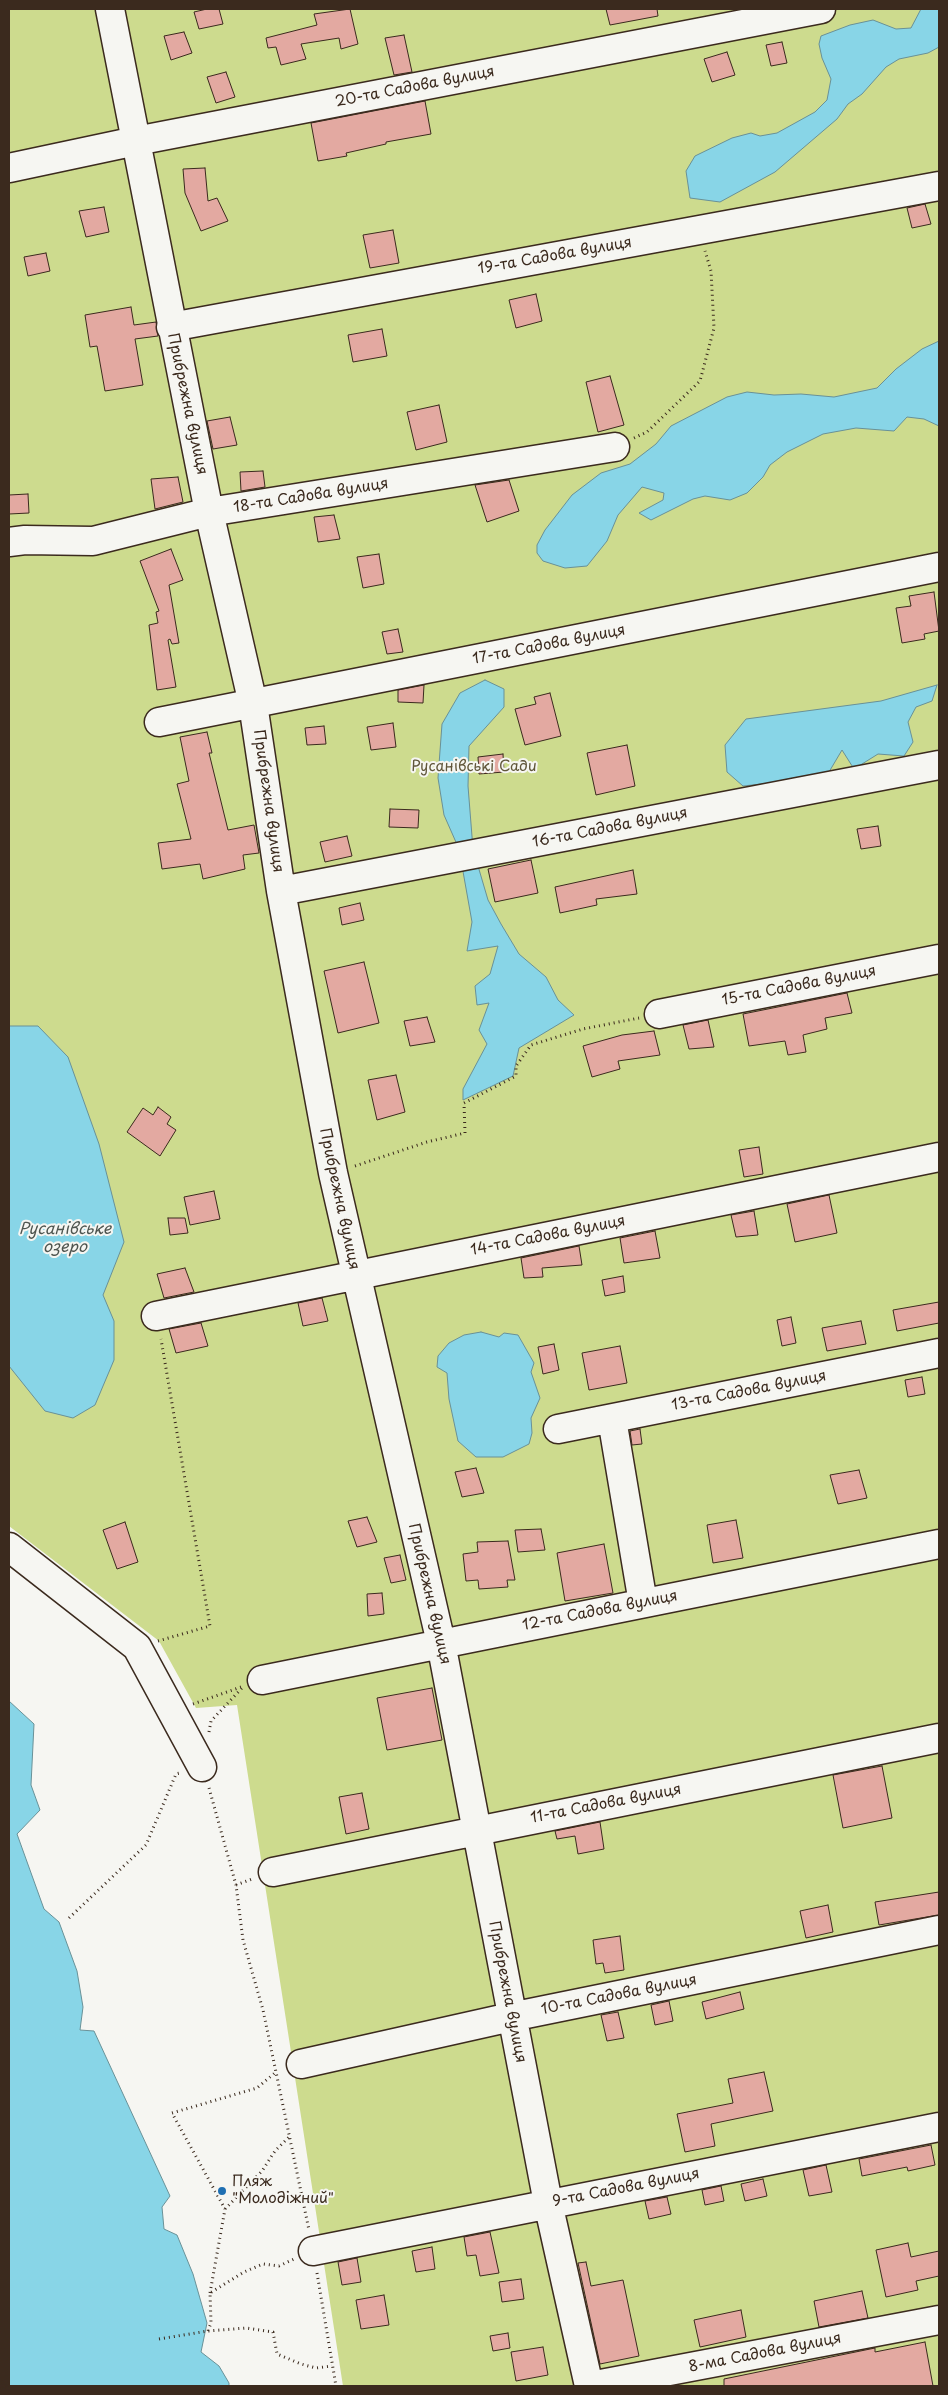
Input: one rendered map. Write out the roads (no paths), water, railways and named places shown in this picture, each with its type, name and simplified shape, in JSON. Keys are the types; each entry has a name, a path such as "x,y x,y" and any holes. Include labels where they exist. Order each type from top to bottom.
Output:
{"street":[{"name":"Прибрежна вулиця","path":"110,9 171,327 209,512 254,704 281,891 332,1173 441,1643 548,2203 590,2386"},
{"name":"20-та Садова вулиця","path":"9,168 136,141 821,9"},
{"name":"19-та Садова вулиця","path":"171,327 939,186"},
{"name":"18-та Садова вулиця","path":"9,542 25,540 93,541 209,512 615,447"},
{"name":"17-та Садова вулиця","path":"159,722 939,566"},
{"name":"16-та Садова вулиця","path":"281,891 939,764"},
{"name":"15-та Садова вулиця","path":"659,1014 939,959"},
{"name":"14-та Садова вулиця","path":"156,1316 939,1157"},
{"name":"13-та Садова вулиця","path":"558,1429 939,1353"},
{"path":"612,1419 643,1603"},
{"name":"12-та Садова вулиця","path":"252,1683 441,1643 939,1544"},
{"path":"10,1546 137,1647 202,1767"},
{"name":"11-та Садова вулиця","path":"273,1872 939,1738"},
{"name":"10-та Садова вулиця","path":"288,2068 511,2016 939,1930"},
{"name":"9-та Садова вулиця","path":"313,2251 939,2126"},
{"name":"8-ма Садова вулиця","path":"590,2386 939,2320"}],"water":[{"path":"921,9 939,9 939,47 928,53 899,59 886,67 862,94 848,104 837,119 775,172 720,202 690,198 686,171 695,156 732,138 751,133 760,136 777,133 815,112 827,100 831,79 822,58 819,44 821,36 850,25 873,20 896,29 911,28"},
{"path":"939,341 939,426 924,419 907,417 894,431 856,428 823,434 787,452 770,465 763,477 747,493 730,500 705,496 693,499 651,520 639,513 663,500 664,493 642,487 618,515 607,541 587,566 565,568 543,561 537,553 537,545 545,530 572,495 601,473 630,464 656,444 671,426 727,397 747,392 834,397 877,388 896,369 922,349"},
{"path":"485,680 504,689 504,707 469,746 468,786 473,849 488,900 519,954 546,977 558,1000 574,1015 519,1048 513,1076 463,1100 463,1089 487,1044 479,1030 489,1003 477,1005 475,986 490,974 498,946 467,951 472,922 459,849 444,815 438,778 442,724 460,693"},
{"path":"937,685 932,701 916,707 908,722 913,742 904,756 878,754 854,769 842,750 826,777 743,786 727,772 725,745 746,719 881,701"},
{"name":"Русанівське озеро","path":"9,1026 38,1026 68,1057 99,1144 124,1242 103,1295 114,1321 114,1360 95,1405 73,1418 45,1411 9,1366"},
{"path":"481,1332 499,1337 504,1333 518,1335 534,1363 531,1372 540,1398 531,1418 532,1433 529,1444 503,1457 476,1457 458,1441 449,1399 447,1373 437,1367 438,1356 449,1343 464,1335"},
{"path":"9,1701 34,1724 31,1785 40,1810 17,1834 44,1909 59,1922 77,1971 83,2007 80,2030 94,2031 170,2196 162,2207 164,2229 177,2235 193,2274 207,2323 201,2352 219,2366 229,2386 9,2386"}],"place":[{"name":"Пляж \"Молодіжний\"","path":"222,2191"}],"park label":[{"name":"Русанівські Сади","path":"474,767"}]}
